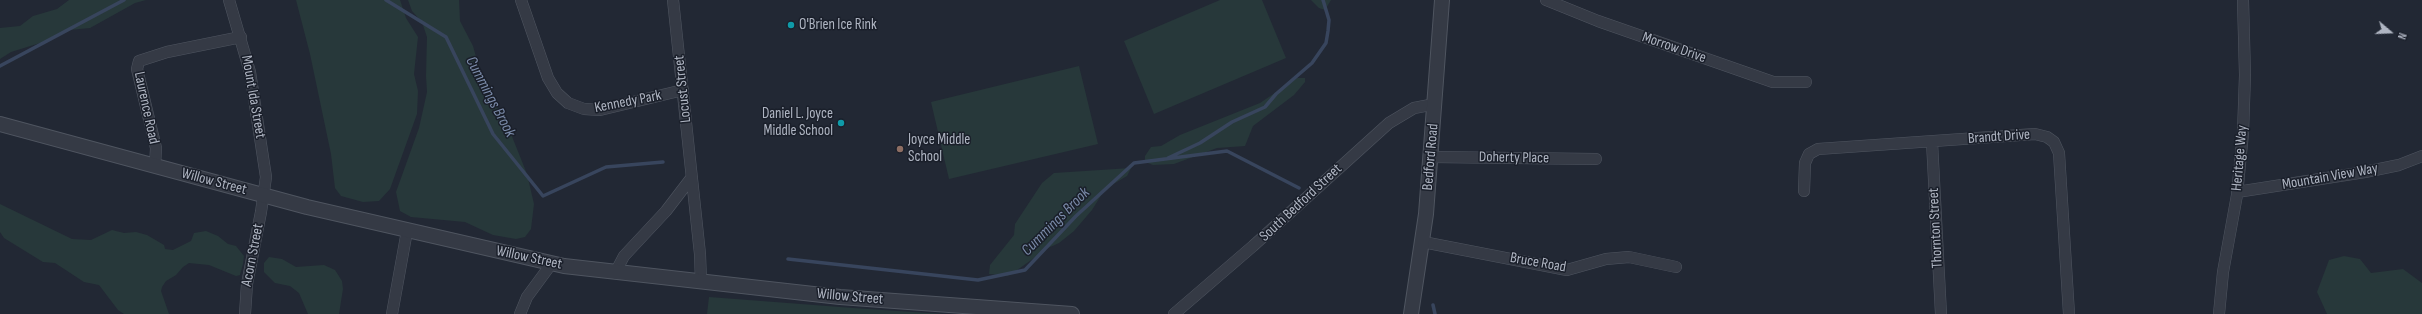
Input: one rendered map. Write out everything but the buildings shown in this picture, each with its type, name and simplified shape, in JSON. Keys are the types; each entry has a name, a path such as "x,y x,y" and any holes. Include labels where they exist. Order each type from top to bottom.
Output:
{"street":[{"name":"Mount Ida Street","path":"229,0 242,37 255,102 266,177 264,195"},
{"name":"Kennedy Park","path":"521,0 548,78 557,93 568,103 584,109 600,110 683,90"},
{"name":"Locust Street","path":"673,0 700,254 701,282"},
{"name":"Bedford Road","path":"1412,314 1423,242 1431,157 1442,0"},
{"name":"Morrow Drive","path":"1546,0 1612,26 1773,82 1806,82"},
{"name":"Heritage Way","path":"2219,314 2223,272 2237,192 2246,75 2243,0"},
{"name":"Laurence Road","path":"155,166 156,148 137,68 139,61 167,52 242,37"},
{"name":"South Bedford Street","path":"1174,314 1254,246 1389,123 1414,108 1435,104"},
{"name":"Willow Street","path":"0,124 264,195 407,231 552,263 615,273 840,297 1072,314"},
{"name":"Brandt Drive","path":"1804,191 1805,163 1809,154 1818,149 2038,134 2047,137 2054,142 2060,156 2069,314"},
{"name":"Thornton Street","path":"1932,142 1941,314"},
{"name":"Mountain View Way","path":"2237,192 2365,172 2399,165 2422,156"},
{"name":"Doherty Place","path":"1431,157 1596,160"},
{"path":"615,273 624,256 666,211 692,177"},
{"name":"Acorn Street","path":"245,314 247,284 264,195"},
{"path":"392,314 407,231"},
{"name":"Bruce Road","path":"1423,242 1567,270 1606,259 1629,256 1676,267"},
{"path":"520,314 527,297 552,263"}],"shaded area":[{"path":"69,0 146,0 135,3 90,28 69,30 53,39 11,52 0,59 0,28 20,26 33,16 57,9"},
{"path":"296,0 400,0 406,18 418,37 414,74 418,91 417,114 390,189 379,201 363,202 341,196 335,188 331,154 310,54"},
{"path":"408,0 459,0 460,21 473,46 480,71 511,134 527,174 534,204 531,229 525,237 516,239 493,235 465,222 411,217 400,211 396,192 419,128 427,92 427,37 422,22 412,11"},
{"path":"1220,0 1262,0 1286,58 1154,114 1124,41"},
{"path":"1311,0 1331,0 1325,10 1319,8"},
{"path":"1079,66 1098,144 949,179 931,102"},
{"path":"1297,78 1305,78 1305,82 1294,95 1253,126 1245,146 1217,148 1174,164 1153,165 1145,162 1145,156 1151,147 1161,146 1180,135 1260,103"},
{"path":"1131,168 1127,176 1105,189 1092,210 1074,231 1059,243 1048,248 1007,276 989,274 990,265 1014,235 1015,224 1042,183 1054,173"},
{"path":"0,204 72,239 91,240 112,230 124,233 136,232 147,235 164,245 165,249 173,250 191,241 194,233 206,231 218,236 228,244 236,246 244,256 243,264 240,275 236,276 209,265 189,263 176,275 166,281 162,287 161,291 169,314 124,314 118,310 99,285 84,282 55,263 43,262 4,238 0,232"},
{"path":"2344,256 2360,259 2371,273 2403,269 2422,283 2422,314 2327,314 2317,292 2329,260"},
{"path":"269,257 282,259 296,267 324,265 335,270 342,281 343,289 339,314 308,314 299,293 290,286 275,283 264,272 264,263"},
{"path":"709,297 853,308 943,314 707,314"}],"waterway":[{"name":"Cummings Brook","path":"0,66 124,0"},
{"name":"Cummings Brook","path":"386,0 446,37 493,134 543,196 606,167 663,162"},
{"path":"1168,158 1200,143 1232,122 1265,107 1276,94 1312,63 1326,43 1329,20 1323,0"},
{"name":"Cummings Brook","path":"788,259 978,280 1025,270 1076,216 1134,163 1227,151 1299,188"},
{"name":"Cummings Brook","path":"1433,305 1435,314"}],"place":[{"name":"O'Brien Ice Rink","path":"791,25"},
{"name":"Daniel L. Joyce Middle School","path":"841,123"},
{"name":"Joyce Middle School","path":"900,149"}]}
